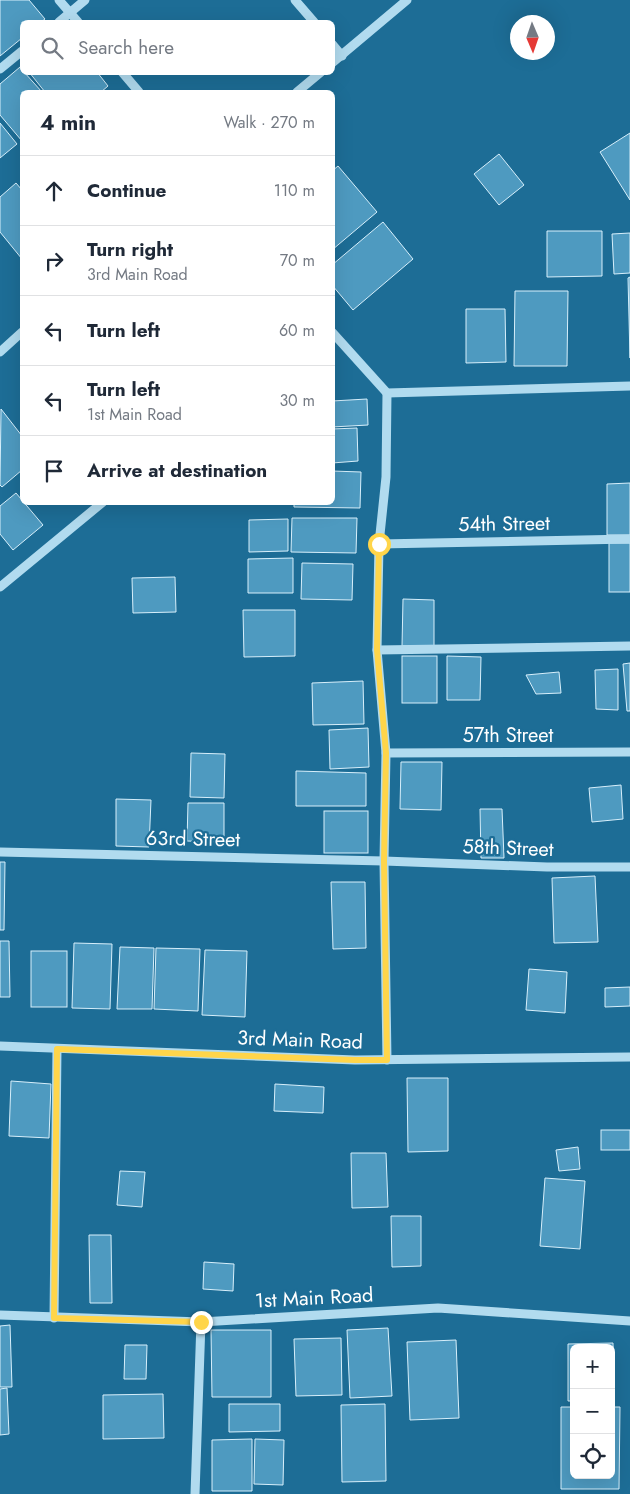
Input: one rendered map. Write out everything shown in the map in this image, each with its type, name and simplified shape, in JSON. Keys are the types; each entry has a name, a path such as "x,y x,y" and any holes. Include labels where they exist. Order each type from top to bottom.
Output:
{"street":[{"path":"59,0 76,20"},
{"path":"62,20 85,0"},
{"path":"295,0 312,20"},
{"path":"335,61 407,0"},
{"path":"335,48 342,56"},
{"path":"0,69 20,53"},
{"path":"125,75 137,90"},
{"path":"299,90 317,75"},
{"path":"0,352 20,334"},
{"path":"335,335 387,393 386,477 379,544 377,650 386,753 384,861 387,1060"},
{"path":"387,393 630,386"},
{"path":"0,587 98,505"},
{"name":"54th Street","path":"379,544 630,538"},
{"path":"377,650 630,646"},
{"name":"57th Street","path":"386,753 630,752"},
{"name":"63rd Street","path":"0,852 384,861"},
{"name":"58th Street","path":"384,861 547,867 630,867"},
{"name":"3rd Main Road","path":"0,1046 355,1060 630,1057"},
{"path":"54,1318 57,1049"},
{"name":"1st Main Road","path":"0,1315 201,1322 438,1308 630,1322"},
{"path":"195,1494 201,1322"}],"building":[{"path":"0,0 29,0 45,19 20,20 20,40 0,56"},
{"path":"20,67 20,75 27,75 40,90 20,90 20,139 0,115 0,84"},
{"path":"31,75 99,75 108,86 103,90 43,90"},
{"path":"0,123 17,144 0,158"},
{"path":"630,133 630,200 600,152"},
{"path":"499,154 524,185 499,205 474,174"},
{"path":"338,166 377,212 335,247 335,168"},
{"path":"16,183 20,188 20,257 0,232 0,197"},
{"path":"383,222 413,259 353,310 335,289 335,262"},
{"path":"547,231 602,231 602,276 547,277"},
{"path":"630,233 630,273 614,274 612,234"},
{"path":"630,277 630,358 628,278"},
{"path":"515,291 568,291 567,366 514,366"},
{"path":"466,309 505,309 506,362 466,363"},
{"path":"367,399 368,425 335,427 335,401"},
{"path":"1,409 20,433 20,472 2,487 0,485"},
{"path":"357,428 358,461 335,463 335,429"},
{"path":"335,471 361,472 360,508 294,507 294,505 335,505"},
{"path":"630,483 630,535 607,535 607,484"},
{"path":"16,493 20,498 20,505 26,505 43,525 13,550 0,534 0,506"},
{"path":"292,518 357,518 356,553 291,552"},
{"path":"288,519 288,551 249,552 249,520"},
{"path":"609,543 630,543 630,592 609,592"},
{"path":"293,558 293,593 248,593 248,559"},
{"path":"302,563 353,564 352,600 301,599"},
{"path":"175,577 176,612 133,613 132,578"},
{"path":"403,599 434,600 434,646 402,646"},
{"path":"243,610 295,610 295,656 244,657"},
{"path":"402,656 437,656 437,703 402,703"},
{"path":"447,656 481,657 480,700 447,700"},
{"path":"630,663 630,711 627,711 623,664"},
{"path":"618,669 618,710 596,709 595,670"},
{"path":"559,672 561,693 536,694 526,675"},
{"path":"363,681 364,724 313,725 312,683"},
{"path":"368,728 369,767 330,769 329,730"},
{"path":"191,753 225,754 224,798 190,797"},
{"path":"401,762 442,762 441,810 400,809"},
{"path":"296,771 366,773 366,806 296,806"},
{"path":"621,785 623,819 592,822 589,788"},
{"path":"116,799 151,800 149,847 116,846"},
{"path":"188,803 224,803 224,842 187,841"},
{"path":"480,809 502,809 504,858 481,858"},
{"path":"324,811 368,811 368,853 324,853"},
{"path":"0,862 5,862 4,930 0,930"},
{"path":"595,876 598,942 554,943 552,878"},
{"path":"331,882 365,882 366,948 333,949"},
{"path":"0,941 9,941 10,997 0,997"},
{"path":"74,943 112,944 110,1009 72,1008"},
{"path":"120,947 154,948 152,1009 117,1009"},
{"path":"156,948 200,949 198,1011 154,1009"},
{"path":"205,950 247,951 245,1017 202,1015"},
{"path":"31,951 67,951 67,1007 31,1007"},
{"path":"529,969 567,972 565,1013 526,1010"},
{"path":"630,987 630,1006 605,1007 605,988"},
{"path":"407,1078 448,1078 448,1151 408,1152"},
{"path":"11,1081 51,1084 49,1138 9,1136"},
{"path":"275,1084 324,1087 323,1113 274,1111"},
{"path":"601,1130 630,1130 630,1150 601,1150"},
{"path":"578,1147 580,1169 559,1171 556,1150"},
{"path":"351,1153 386,1153 388,1207 352,1208"},
{"path":"120,1171 145,1172 142,1207 117,1205"},
{"path":"545,1178 585,1181 580,1249 540,1246"},
{"path":"391,1216 421,1216 421,1266 392,1267"},
{"path":"89,1235 111,1235 112,1303 90,1303"},
{"path":"204,1262 234,1264 233,1291 203,1289"},
{"path":"10,1325 12,1387 0,1387 0,1326"},
{"path":"388,1328 392,1396 350,1398 347,1330"},
{"path":"211,1330 271,1330 271,1397 212,1397"},
{"path":"341,1338 342,1395 296,1396 294,1339"},
{"path":"456,1340 459,1418 410,1420 407,1342"},
{"path":"613,1343 570,1344 570,1401 568,1401 568,1344"},
{"path":"125,1345 147,1345 146,1379 124,1379"},
{"path":"7,1388 9,1434 0,1435 0,1389"},
{"path":"163,1394 164,1438 103,1439 103,1395"},
{"path":"229,1404 280,1404 280,1431 229,1432"},
{"path":"385,1404 386,1481 342,1482 341,1405"},
{"path":"561,1407 570,1407 570,1479 615,1479 615,1407 620,1407 619,1489 561,1489"},
{"path":"252,1439 252,1491 212,1491 212,1440"},
{"path":"255,1439 284,1440 283,1485 254,1484"}],"route":[{"path":"201,1322 54,1318 57,1049 387,1060 384,861 386,753 377,650 379,544"}]}
